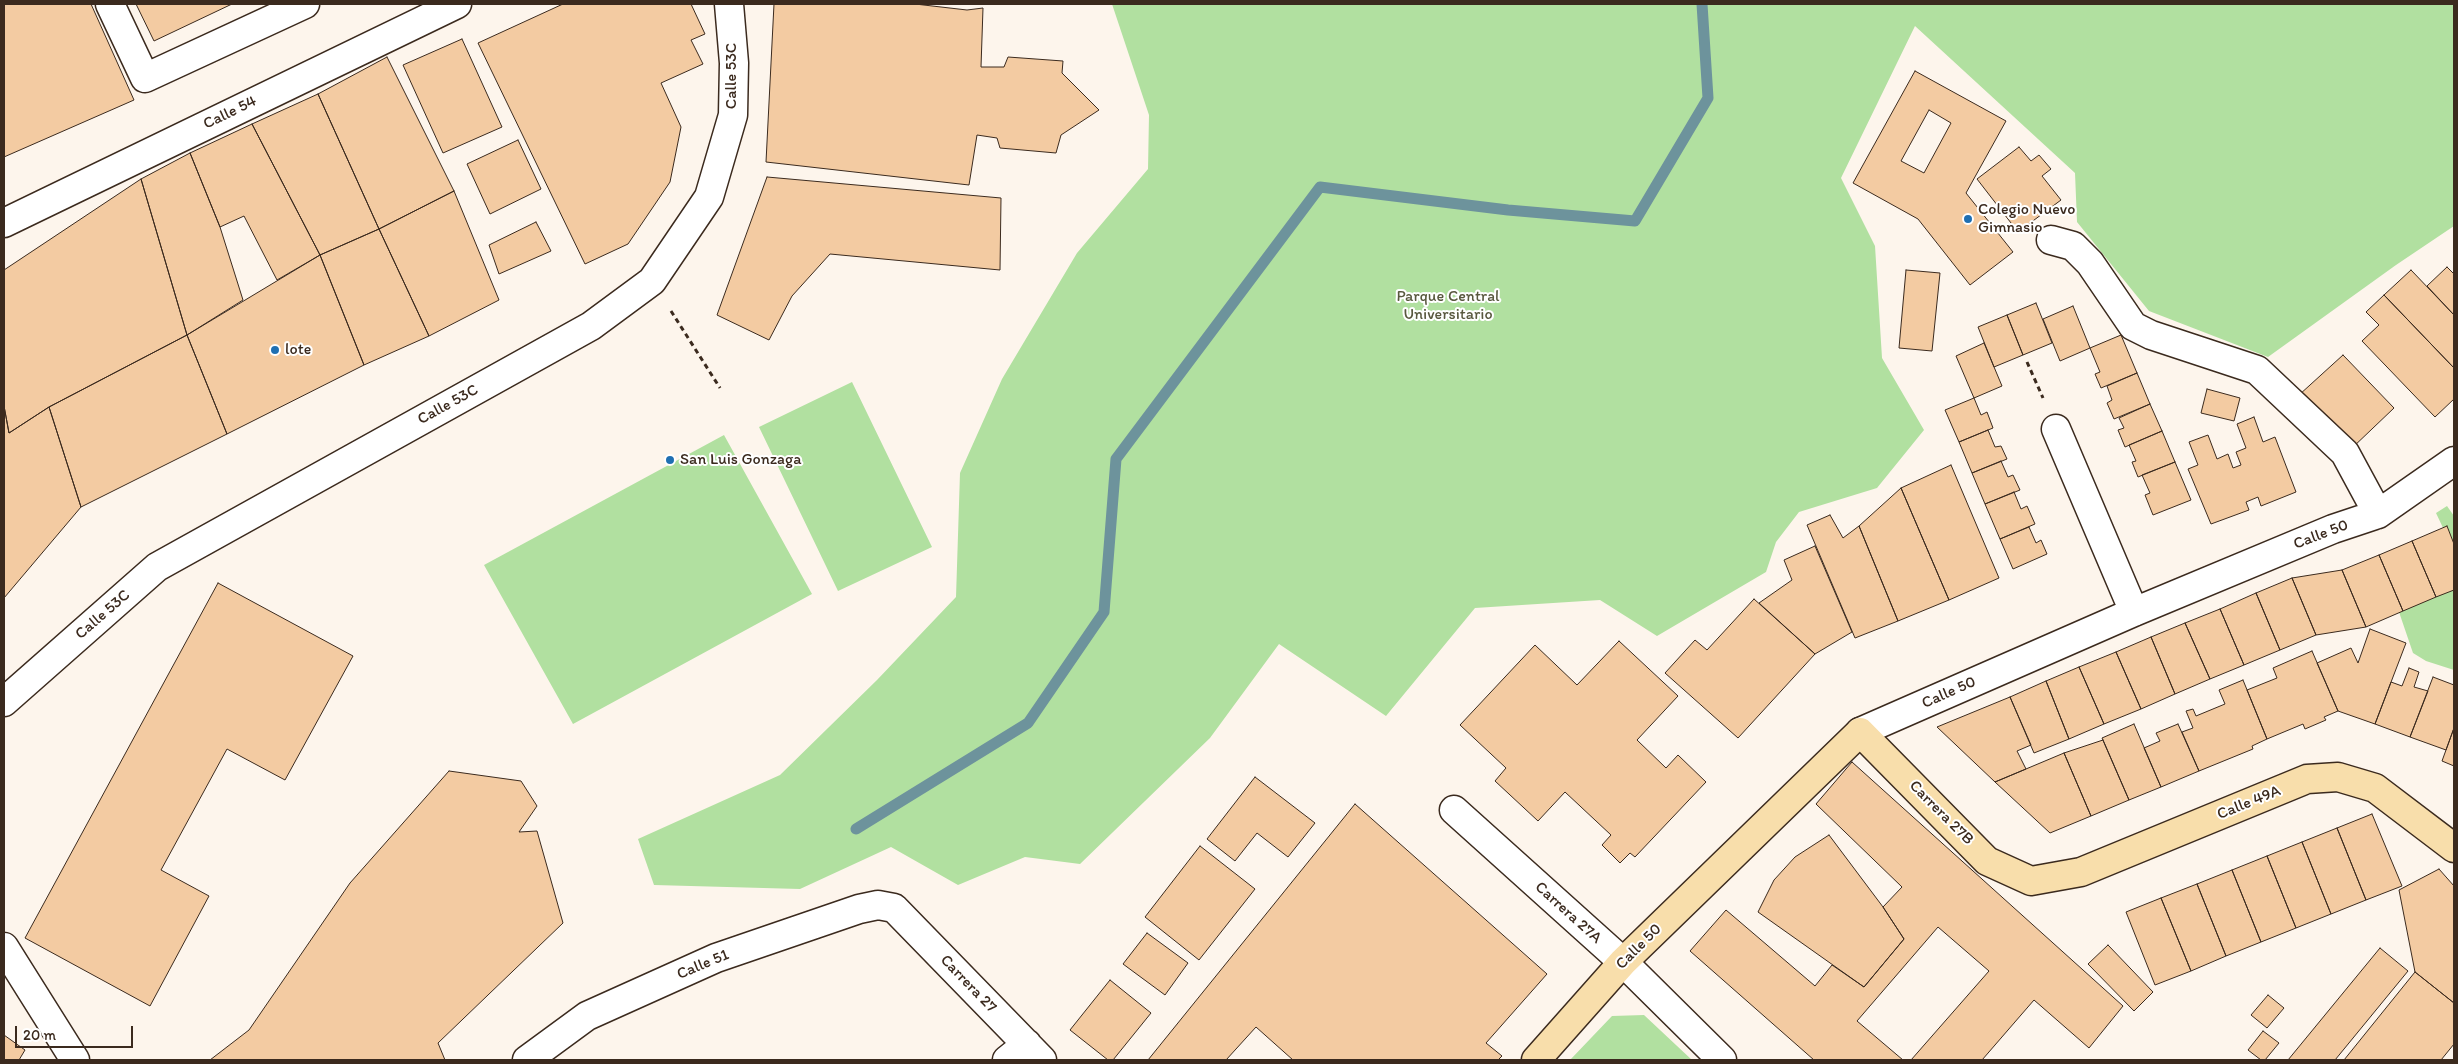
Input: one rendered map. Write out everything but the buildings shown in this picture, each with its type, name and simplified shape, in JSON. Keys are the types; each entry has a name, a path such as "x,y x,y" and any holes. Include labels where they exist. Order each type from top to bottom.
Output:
{"main road":[{"name":"Carrera 27B","path":"1860,732 1988,861 2031,881"},
{"name":"Calle 50","path":"1536,1060 1623,962 1860,732"},
{"name":"Calle 49A","path":"2031,881 2081,872 2306,779 2338,777 2375,788 2454,848"}],"street":[{"path":"110,4 145,78 305,4"},
{"name":"Calle 53C","path":"4,702 158,567 591,326 652,280 709,197 733,115 734,63 729,4"},
{"name":"Calle 54","path":"4,223 452,5"},
{"path":"2051,240 2073,246 2090,263 2133,326 2151,335 2257,370 2345,453 2378,514"},
{"path":"2056,429 2134,612"},
{"name":"Calle 50","path":"1860,732 2134,612 2333,530 2378,514 2454,460"},
{"name":"Carrera 27A","path":"1454,810 1623,962 1722,1060"},
{"name":"Calle 51","path":"527,1060 587,1016 716,958 859,909 878,905 894,908"},
{"name":"Carrera 27","path":"894,908 1025,1055"},
{"path":"4,947 75,1060"}],"path":[{"path":"652,280 720,388"},
{"path":"2027,362 2056,429"}],"green space":[{"name":"Parque Central Universitario","path":"1112,4 2454,4 2454,226 2396,265 2268,357 2149,311 2077,222 2075,173 1915,26 1841,178 1875,246 1882,358 1924,430 1877,488 1799,512 1776,542 1766,572 1657,636 1600,600 1475,608 1386,716 1279,644 1210,738 1080,864 1025,857 958,885 891,847 800,889 654,885 638,839 780,775 877,680 956,597 960,473 1002,379 1077,253 1148,169 1149,115"},
{"path":"852,382 932,547 838,591 759,427"},
{"path":"724,435 812,594 573,724 484,565"},
{"path":"2447,506 2454,516 2454,551 2436,513"},
{"path":"2454,583 2454,670 2426,661 2413,653 2399,612"},
{"path":"1644,1015 1692,1060 1570,1060 1612,1016"}],"waterway":[{"path":"856,829 1028,723 1104,612 1116,459 1320,187 1508,210 1635,221 1708,98 1702,4"}],"place":[{"name":"Colegio Nuevo Gimnasio","path":"1968,219"},
{"name":"lote","path":"275,350"},
{"name":"San Luis Gonzaga","path":"670,460"}]}
